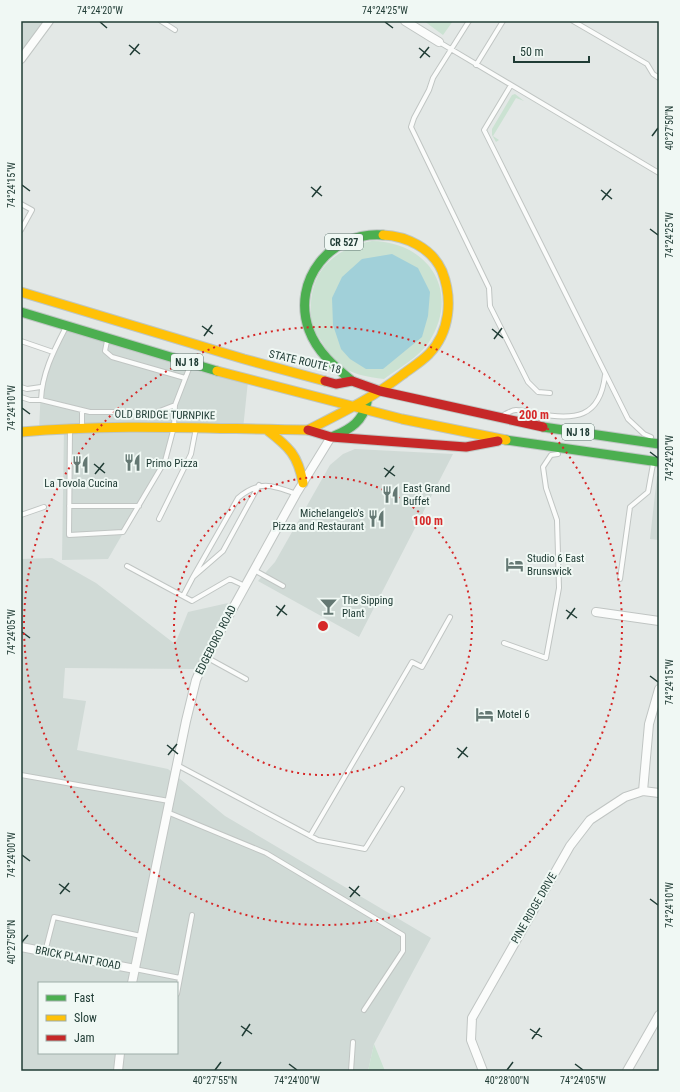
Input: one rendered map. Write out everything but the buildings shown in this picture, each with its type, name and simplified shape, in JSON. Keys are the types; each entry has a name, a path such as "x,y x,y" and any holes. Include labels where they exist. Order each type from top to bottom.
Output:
{"main road":[{"name":"CR 527","path":"308,430 368,399 380,391 425,357 441,336 448,319 449,302 447,287 444,276 436,261 421,246 382,233 366,233 350,238 333,249 316,266 306,290 305,316 314,341 332,364 352,381"},
{"name":"STATE ROUTE 18","path":"21,292 282,370 336,384 352,381 380,391 496,418 550,428 659,444"},
{"name":"NJ 18","path":"21,312 248,381 351,408 366,410 403,420 506,439 656,462"},
{"path":"331,437 350,430 363,417 368,399 363,386"},
{"path":"331,437 336,425 351,408"},
{"name":"OLD BRIDGE TURNPIKE","path":"21,432 82,426 308,430"},
{"path":"268,430 295,454 301,472 302,483"},
{"name":"CR 527","path":"308,430 331,437 466,447 506,439"}],"street":[{"path":"21,59 49,21"},
{"path":"405,21 439,42"},
{"name":"EDGEBORO ROAD","path":"132,982 192,692 206,657 302,483 331,437"},
{"path":"596,612 659,621"},
{"path":"643,791 648,730 659,689"},
{"name":"PINE RIDGE DRIVE","path":"483,1071 471,1040 472,1018 570,846 590,820 625,798 643,791 659,793"},
{"name":"BRICK PLANT ROAD","path":"21,947 134,969"},
{"path":"627,1071 659,1015"},
{"path":"118,1071 120,1054"}],"lane":[{"path":"161,21 175,30"},
{"path":"469,21 433,78 430,90 414,118 411,127 489,288 490,306 528,382 538,392 550,393"},
{"path":"476,65 503,21"},
{"path":"573,21 647,64 653,74 659,78"},
{"path":"439,42 659,173"},
{"path":"511,85 484,130 628,420 644,434 659,441"},
{"path":"21,204 32,210 21,230"},
{"path":"41,400 42,387 53,352 66,326"},
{"path":"108,338 106,351 112,357 185,378"},
{"path":"21,342 53,352"},
{"path":"70,427 68,481 69,535 123,532 165,461 174,427 175,405 190,363"},
{"path":"496,418 515,410 560,418 570,418 583,414 599,399 605,375"},
{"path":"21,387 27,389 42,387"},
{"path":"21,397 30,400 41,400 90,412 157,412 175,405"},
{"path":"82,410 82,426"},
{"path":"159,519 191,454 196,428"},
{"path":"504,643 546,658 559,588 557,520 546,488 543,467 551,455 577,451"},
{"path":"620,579 630,507 648,492 656,462"},
{"path":"193,577 223,551 259,485"},
{"path":"183,596 238,498 247,490 259,485 272,486 296,494"},
{"path":"69,506 139,506"},
{"path":"21,515 44,507"},
{"path":"127,566 192,601 230,579 245,586"},
{"path":"254,570 283,586"},
{"path":"310,836 412,662 422,667 450,617"},
{"path":"206,657 246,679"},
{"path":"177,764 318,840 365,848 402,789"},
{"path":"21,775 169,801"},
{"path":"167,811 266,853 403,935 403,951 364,1010"},
{"path":"178,989 192,915"},
{"path":"44,952 54,917 141,936"},
{"path":"134,969 180,978"},
{"path":"351,1071 354,1042"}],"shaded area":[{"path":"21,21 49,21 21,59"},
{"path":"66,326 248,381 243,429 174,427 165,461 108,559 62,560 64,428 39,430 41,387 50,358"},
{"path":"355,449 453,454 359,637 258,581 275,562 330,465 343,454"},
{"path":"657,476 659,476 659,540 650,539"},
{"path":"52,558 96,583 175,644 188,612 228,603 195,669 65,668 63,698 86,701 77,750 168,769 225,816 431,938 374,1044 368,1071 21,1071 21,559"}],"green space":[{"path":"424,21 453,21 443,35"},
{"path":"515,94 524,101 516,98 493,136 499,140 496,142 492,135 492,129 512,95"},
{"path":"372,241 392,244 409,250 424,260 434,273 440,288 442,305 438,323 429,342 420,353 384,379 365,376 341,367 330,356 311,322 312,295 320,272 337,255 347,249"},
{"path":"374,1044 385,1071 368,1071"}],"water":[{"path":"392,254 418,268 430,292 428,316 422,337 383,369 366,369 350,359 341,349 333,325 332,298 342,277 362,259"}],"traffic: fast":[{"path":"352,381 327,358 312,338 305,311 306,294 311,277 320,262 332,250 347,241 364,236 383,235"},
{"path":"21,312 217,371"},
{"path":"334,436 355,424 363,414 367,402"},
{"path":"543,427 659,444"},
{"path":"506,440 659,462"}],"traffic: slow":[{"path":"308,430 356,405 390,384 426,357 441,336 448,315 448,293 442,271 438,263 432,256 417,245 401,238 383,235"},
{"path":"21,292 244,359 325,381"},
{"path":"217,371 402,419 506,440"},
{"path":"21,432 57,429 129,427 308,430"},
{"path":"267,430 291,452 298,465 303,483"}],"traffic: jam":[{"path":"325,381 336,384 352,381 380,391 543,427"},
{"path":"308,430 331,437 466,447 498,441"}],"place":[{"name":"Primo Pizza","path":"133,463"},
{"name":"La Tovola Cucina","path":"81,465"},
{"name":"East Grand Buffet","path":"390,494"},
{"name":"Michelangelo's Pizza and Restaurant","path":"377,519"},
{"name":"Studio 6 East Brunswick","path":"514,564"},
{"name":"The Sipping Plant","path":"329,606"},
{"name":"Motel 6","path":"484,714"}]}
